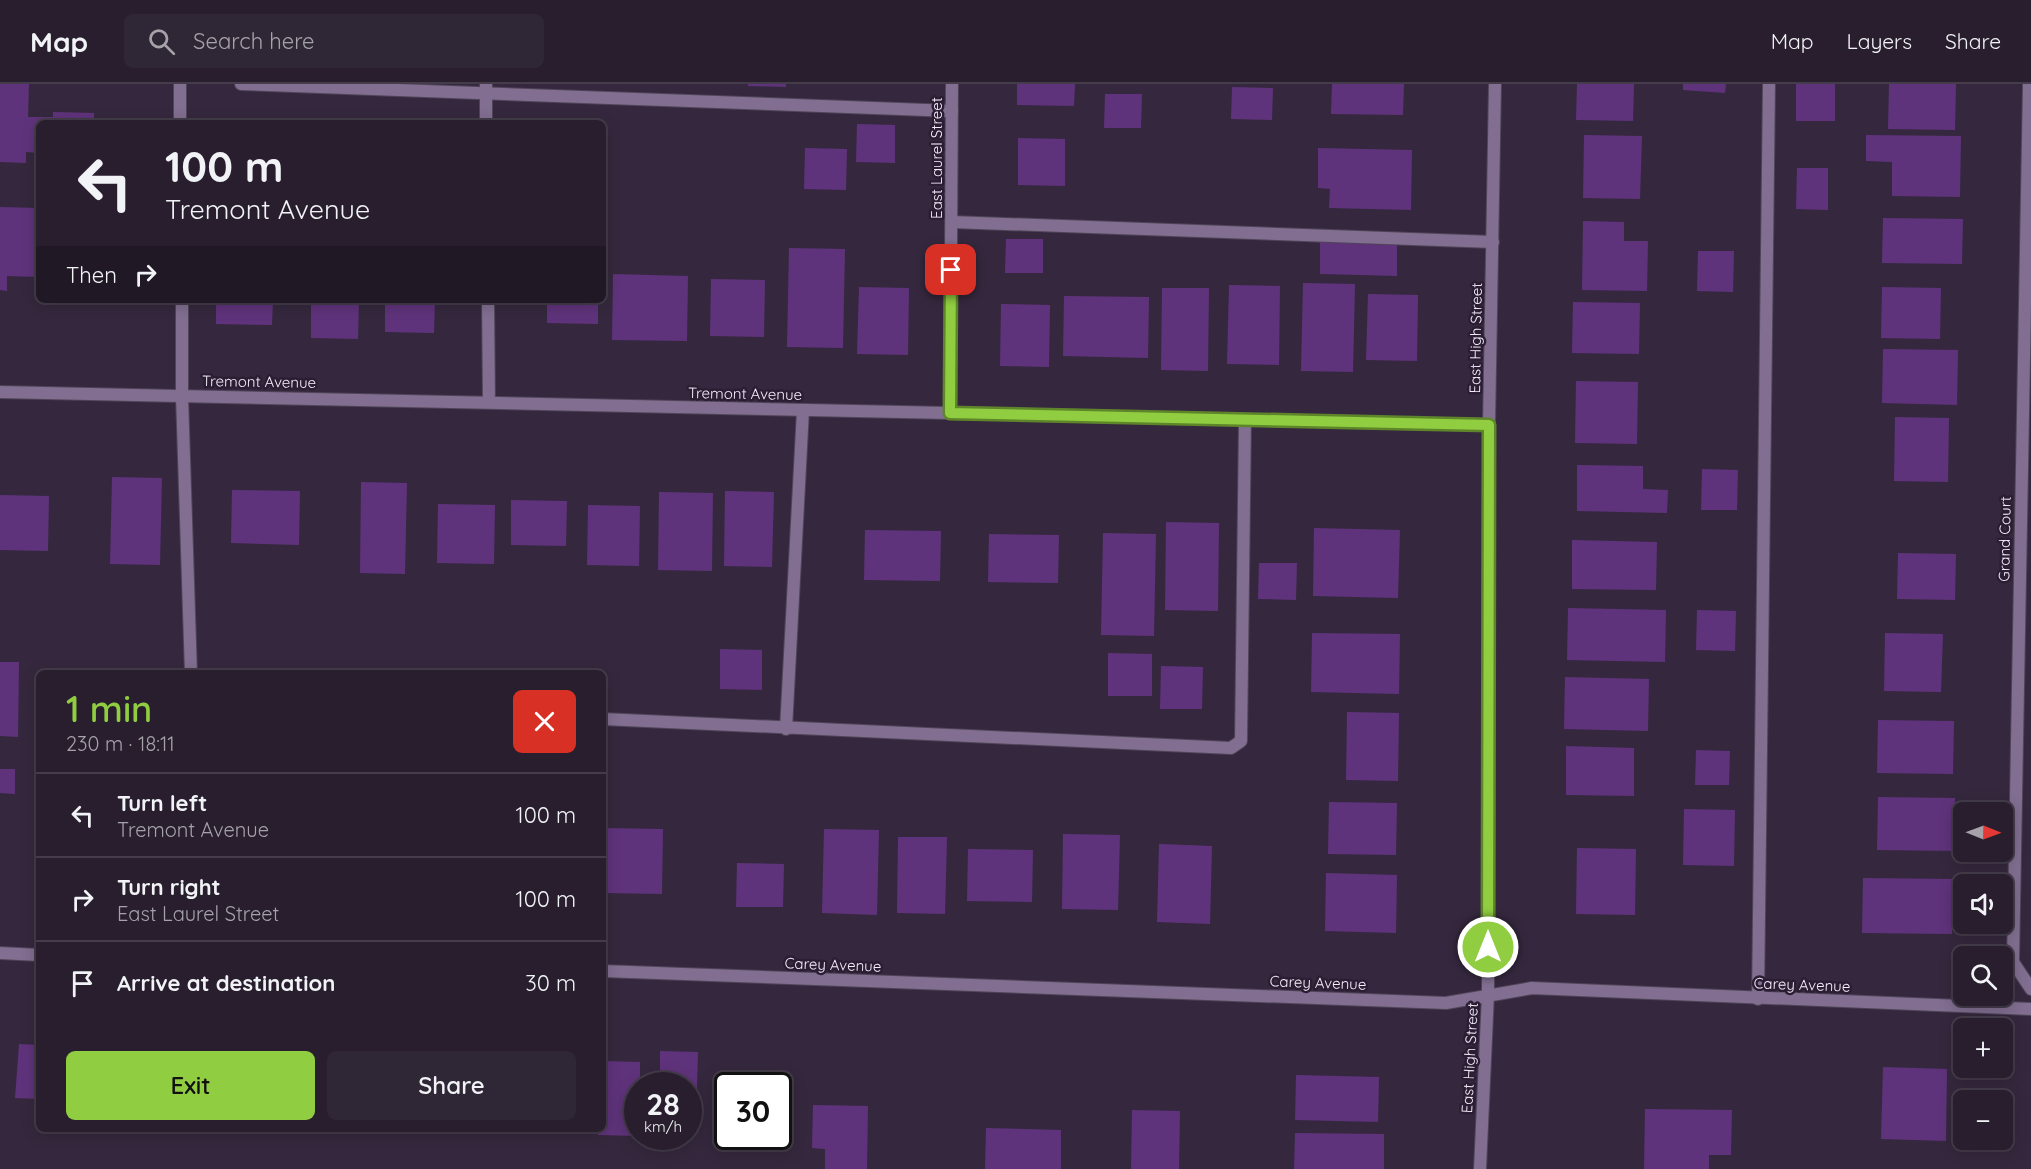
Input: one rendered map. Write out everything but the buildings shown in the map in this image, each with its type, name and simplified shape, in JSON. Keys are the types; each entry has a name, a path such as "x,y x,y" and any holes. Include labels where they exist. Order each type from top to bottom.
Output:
{"street":[{"path":"180,84 180,120"},
{"path":"241,84 486,89 952,111"},
{"name":"East Laurel Street","path":"950,413 952,84"},
{"name":"East High Street","path":"1480,1169 1488,994 1489,425 1495,84"},
{"path":"1758,999 1769,84"},
{"name":"Grand Court","path":"2029,84 2013,962 2031,989"},
{"path":"486,89 486,120"},
{"path":"952,222 1493,242"},
{"path":"182,303 191,670"},
{"path":"488,303 489,403"},
{"name":"Tremont Avenue","path":"0,392 1489,425"},
{"path":"786,729 803,410"},
{"path":"606,720 1231,748 1240,741 1245,420"},
{"path":"0,953 36,955"},
{"name":"Carey Avenue","path":"606,972 1446,1003 1532,988 2031,1009"}],"route":[{"path":"951,270 950,413 1489,425 1488,947"}]}
